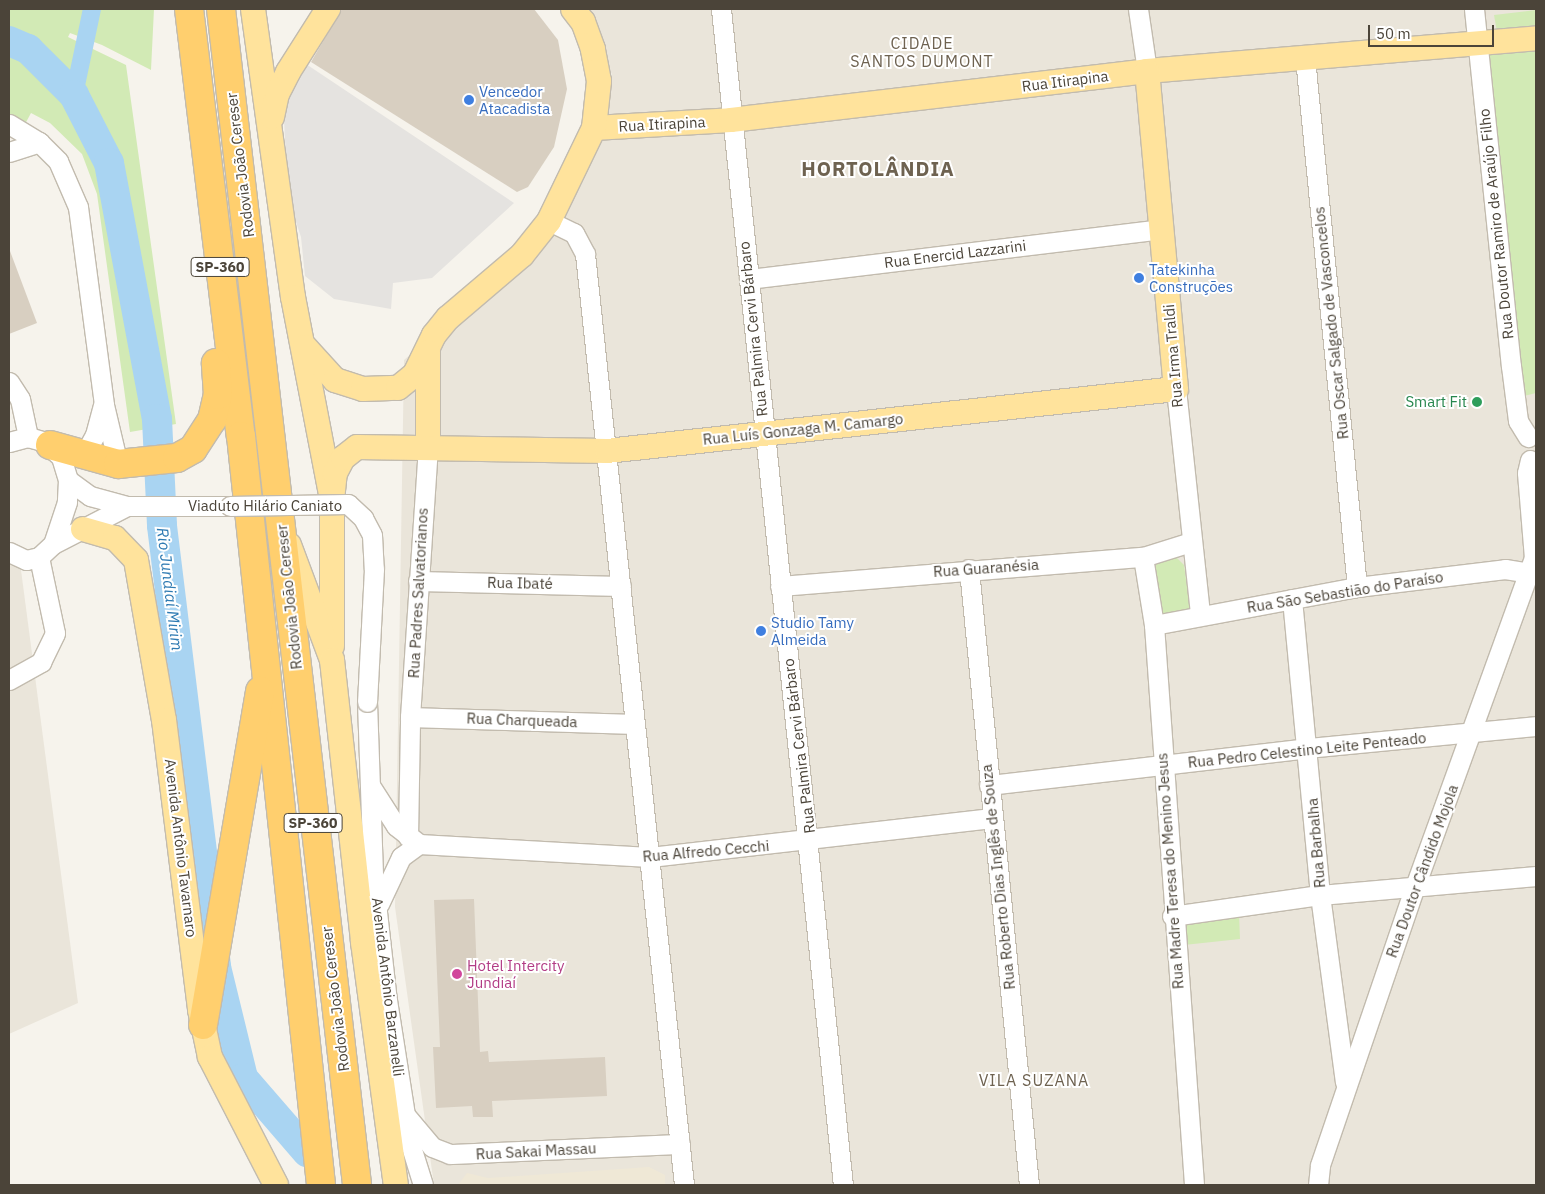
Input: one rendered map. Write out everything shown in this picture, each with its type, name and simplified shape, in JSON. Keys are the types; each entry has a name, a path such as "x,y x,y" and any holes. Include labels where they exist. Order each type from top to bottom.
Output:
{"highway":[{"name":"Rodovia João Cereser","path":"189,9 266,657 321,1185"},
{"name":"Rodovia João Cereser","path":"221,9 281,522 302,734 357,1185"},
{"path":"39,441 125,464 177,458 193,449 205,432 218,395 207,269 204,144"},
{"path":"205,1012 266,657"}],"main road":[{"path":"253,9 302,342 332,500 332,660 363,942 395,1177"},
{"path":"270,131 277,94 304,43 328,9"},
{"path":"302,342 335,380 363,389 398,388 415,374 448,318 522,255 549,221 594,128 599,81 594,49 583,22 573,9"},
{"name":"Rua Itirapina","path":"594,128 731,120 1147,71 1536,38"},
{"name":"Rua Irma Traldi","path":"1147,71 1176,389"},
{"name":"Rua Padres Salvatorianos","path":"428,349 428,448"},
{"name":"Rua Luís Gonzaga M. Camargo","path":"332,500 335,473 343,458 358,447 607,450 1176,389"},
{"path":"281,522 332,660"},
{"name":"Avenida Antônio Tavarnaro","path":"83,529 115,538 136,560 167,739 210,1057 276,1185"}],"street":[{"name":"Rua Palmira Cervi Bárbaro","path":"721,9 780,586 811,842 843,1185"},
{"name":"Rua Irma Traldi","path":"1138,9 1147,71"},
{"name":"Rua Doutor Ramiro de Araújo Filho","path":"1474,9 1510,366 1518,421 1532,433"},
{"name":"Rua Oscar Salgado de Vasconcelos","path":"1305,58 1357,588"},
{"path":"9,124 39,142 58,161 78,207 104,405 125,464"},
{"path":"9,152 39,142"},
{"path":"549,221 574,233 585,254 684,1185"},
{"name":"Rua Enercid Lazzarini","path":"748,279 1161,229"},
{"path":"9,382 20,399 39,441 61,457 68,480 67,502 53,544"},
{"name":"Rua Irma Traldi","path":"1176,389 1190,542 1200,614"},
{"path":"85,453 95,435 104,405"},
{"name":"Rua Doutor Cândido Mojola","path":"1318,1185 1320,1165 1414,889 1534,565 1527,473 1533,463 1526,449 1532,433"},
{"path":"9,442 39,441"},
{"name":"Rua Padres Salvatorianos","path":"413,841 410,717 428,448"},
{"path":"68,480 90,496 131,506"},
{"name":"Viaduto Hilário Caniato","path":"131,506 348,504 363,518 372,535 367,702"},
{"path":"9,552 26,560 39,557 53,544 131,506"},
{"name":"Rua Guaranésia","path":"780,586 969,569 1143,557 1190,542"},
{"path":"9,680 41,662 55,633 39,557"},
{"name":"Rua Madre Teresa do Menino Jesus","path":"1143,557 1154,626 1172,916 1194,1185"},
{"name":"Rua São Sebastião do Paraíso","path":"1154,626 1200,614 1357,588 1534,565"},
{"name":"Rua Roberto Dias Inglês de Souza","path":"969,569 1029,1185"},
{"name":"Rua Ibaté","path":"418,581 621,586"},
{"name":"Rua Barbalha","path":"1292,599 1308,748 1320,895 1346,1087"},
{"name":"Avenida Antônio Barzanelli","path":"367,702 378,906 387,1000 407,1117 409,1140 423,1185"},
{"name":"Rua Charqueada","path":"410,717 634,724"},
{"name":"Rua Pedro Celestino Leite Penteado","path":"989,785 1308,748 1473,734 1536,726"},
{"path":"371,787 381,807 413,841 400,857 378,906"},
{"name":"Rua Alfredo Cecchi","path":"413,841 650,858 811,842 992,818"},
{"path":"1172,916 1320,895 1414,889 1536,876"},
{"name":"Rua Sakai Massau","path":"407,1117 432,1147 450,1154 680,1144"}],"shaded area":[{"path":"583,9 1536,9 1536,1185 434,1185 395,907 404,360 545,238 612,75 591,18"},
{"path":"306,64 514,203 432,278 393,283 391,309 334,299 305,276 301,237 288,198 283,101"},
{"path":"9,560 21,570 78,1003 9,1034"},
{"path":"649,1167 665,1175 665,1185 458,1185 467,1173 488,1178"}],"green space":[{"path":"9,9 154,9 151,70 102,45 70,33 68,37 126,65 176,424 130,432 97,194 82,154 50,123 31,113 24,126 9,118"},
{"path":"1536,10 1536,30 1497,32 1494,15"},
{"path":"1536,41 1536,393 1524,396 1489,52"},
{"path":"1175,556 1184,565 1190,608 1180,618 1158,614 1152,570 1162,558"},
{"path":"1239,913 1240,939 1184,945 1184,931 1189,919"}],"building":[{"name":"Vencedor Atacadista","path":"342,9 534,9 558,40 567,89 554,147 528,187 517,192 311,62"},
{"path":"9,252 37,323 9,334"},
{"name":"Hotel Intercity Jundiaí","path":"474,899 480,1052 488,1051 489,1062 605,1057 607,1096 492,1101 493,1117 473,1117 472,1106 436,1108 433,1047 440,1047 434,900"}],"waterway":[{"path":"74,95 92,9"},
{"name":"Rio Jundiaí Mirim","path":"9,41 28,49 74,95 109,163 157,419 162,526 216,967 243,1078 307,1152"}],"place":[{"name":"Vencedor Atacadista","path":"469,100"},
{"name":"Tatekinha Construções","path":"1139,278"},
{"name":"Smart Fit","path":"1477,402"},
{"name":"Studio Tamy Almeida","path":"761,631"},
{"name":"Hotel Intercity Jundiaí","path":"457,974"}],"district":[{"name":"CIDADE SANTOS DUMONT","path":"922,52"},
{"name":"HORTOLÂNDIA","path":"878,168"},
{"name":"VILA SUZANA","path":"1034,1080"}]}
